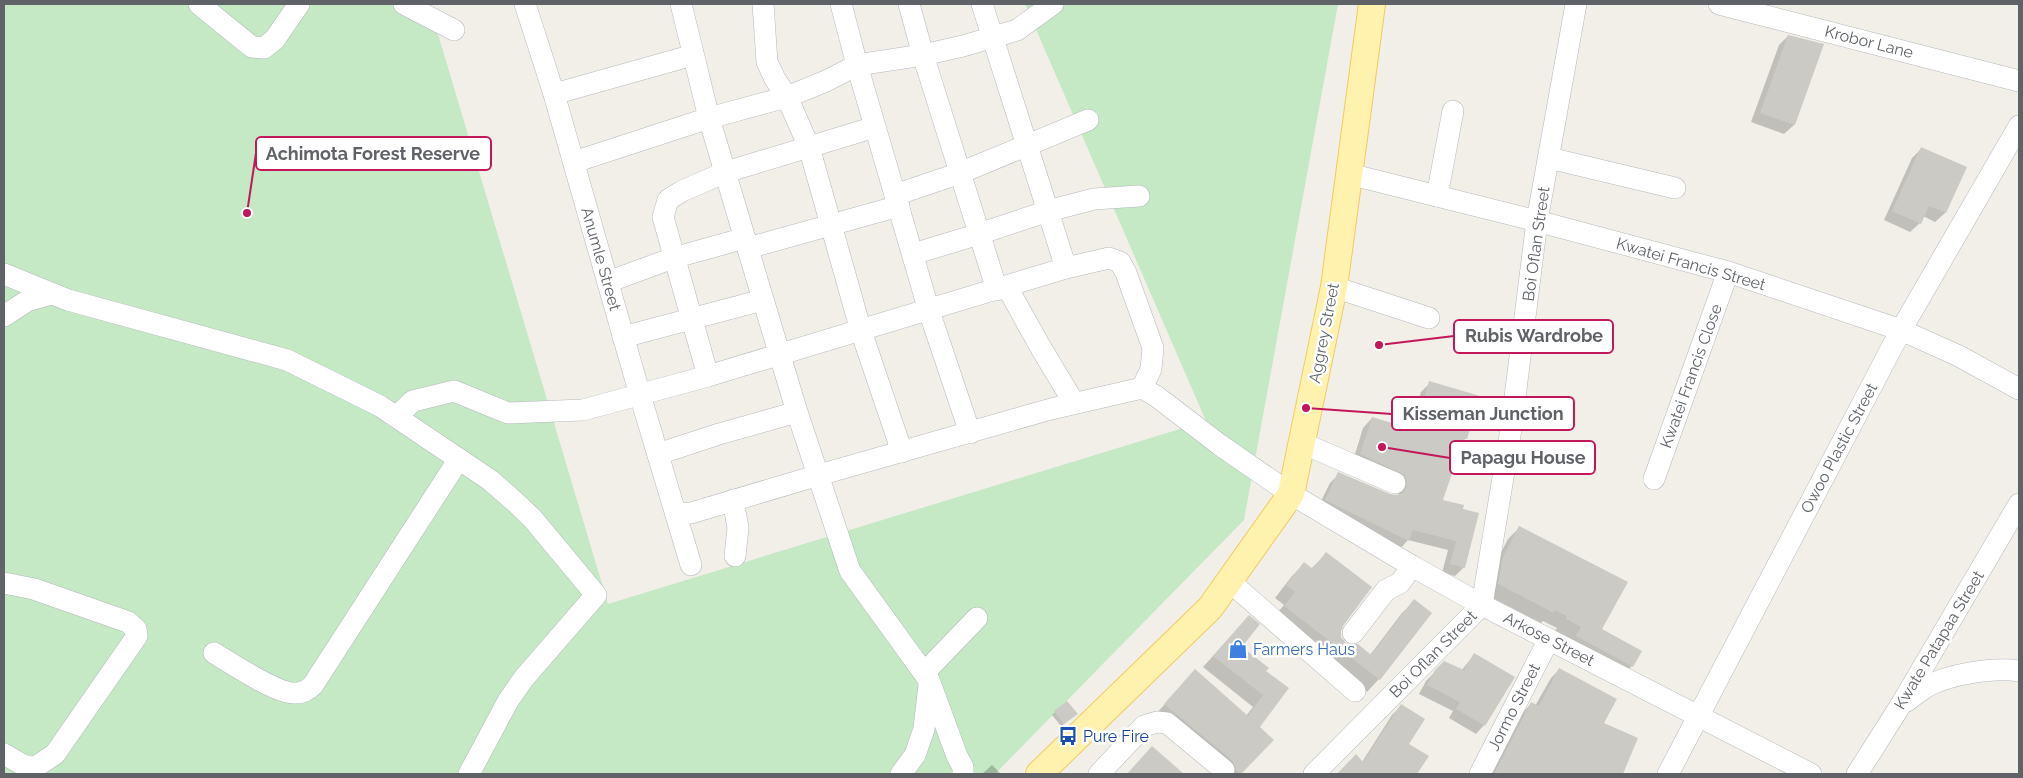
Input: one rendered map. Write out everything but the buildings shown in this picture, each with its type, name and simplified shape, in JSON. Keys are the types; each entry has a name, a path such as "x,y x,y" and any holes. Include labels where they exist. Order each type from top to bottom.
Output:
{"main road":[{"name":"Aggrey Street","path":"1039,774 1210,608 1291,494 1334,287 1372,4"}],"street":[{"path":"199,4 252,47 264,48 276,39 299,4"},
{"path":"404,4 454,30"},
{"name":"Anumle Street","path":"525,4 554,94 623,337 691,565"},
{"path":"681,4 710,118 779,354 850,571 926,676 964,774"},
{"path":"763,4 767,62 787,97 808,147 861,331 902,452"},
{"path":"841,4 856,65 929,310 970,433"},
{"path":"909,4 979,234 1002,288 1074,403"},
{"path":"982,4 1066,268"},
{"path":"574,162 710,118 787,97 826,81 856,65 923,55 963,46 1017,30 1053,4"},
{"name":"Krobor Lane","path":"1719,4 2019,81"},
{"name":"Boi Oflan Street","path":"1314,774 1482,605 1511,429 1537,221 1570,5"},
{"path":"554,94 693,55"},
{"path":"1437,196 1453,111"},
{"path":"608,282 673,258 832,225 897,201 1088,120"},
{"name":"Owoo Plastic Street","path":"1668,774 1901,330 2019,126"},
{"path":"708,376 673,258 663,217 668,200 682,191 726,172 875,128"},
{"path":"1548,158 1675,188"},
{"name":"Kwatei Francis Street","path":"1349,174 1537,221 1728,272 1901,330 1959,356 2019,389"},
{"path":"913,254 1048,211 1094,199 1139,196"},
{"path":"398,416 413,401 454,391 508,413 583,410 708,376 1066,268 1109,258 1120,262 1134,294 1153,348 1151,369 1142,388 1074,403 691,513 676,514"},
{"name":"Kwatei Francis Close","path":"1654,479 1728,272"},
{"path":"4,274 68,300 287,360 398,416 490,480 532,518 596,595 524,678 508,700 469,774"},
{"path":"1334,287 1429,318"},
{"path":"4,316 27,301 51,294"},
{"path":"623,337 763,300"},
{"name":"Arkose Street","path":"1142,388 1156,396 1234,455 1291,494 1404,561 1482,605 1698,716 1798,771"},
{"path":"658,454 719,434 797,412"},
{"path":"1302,443 1395,483"},
{"path":"214,653 279,690 294,694 305,692 313,685 459,459"},
{"path":"733,500 738,528 734,556"},
{"name":"Kwate Patapaa Street","path":"1857,774 1902,704 2019,504"},
{"path":"1353,633 1386,590 1385,575 1404,561"},
{"path":"1229,581 1355,691"},
{"path":"4,582 34,589 128,622 136,629 137,636 55,754 34,768 23,766 4,754"},
{"path":"901,774 915,755 924,729 926,676 977,618"},
{"name":"Jormo Street","path":"1480,774 1549,639"},
{"path":"1902,704 1928,686 1951,678 1997,669 2019,671"},
{"path":"1099,774 1144,726 1157,722 1167,723 1224,770"}],"green space":[{"path":"4,4 429,4 608,604 1206,421 1025,4 1338,4 1244,520 995,774 4,774"}],"place":[{"name":"Achimota Forest Reserve","path":"247,213"},
{"name":"Rubis Wardrobe","path":"1379,345"},
{"name":"Kisseman Junction","path":"1306,408"},
{"name":"Papagu House","path":"1382,447"},
{"name":"Farmers Haus","path":"1238,649"},
{"name":"Pure Fire","path":"1068,736"}]}
